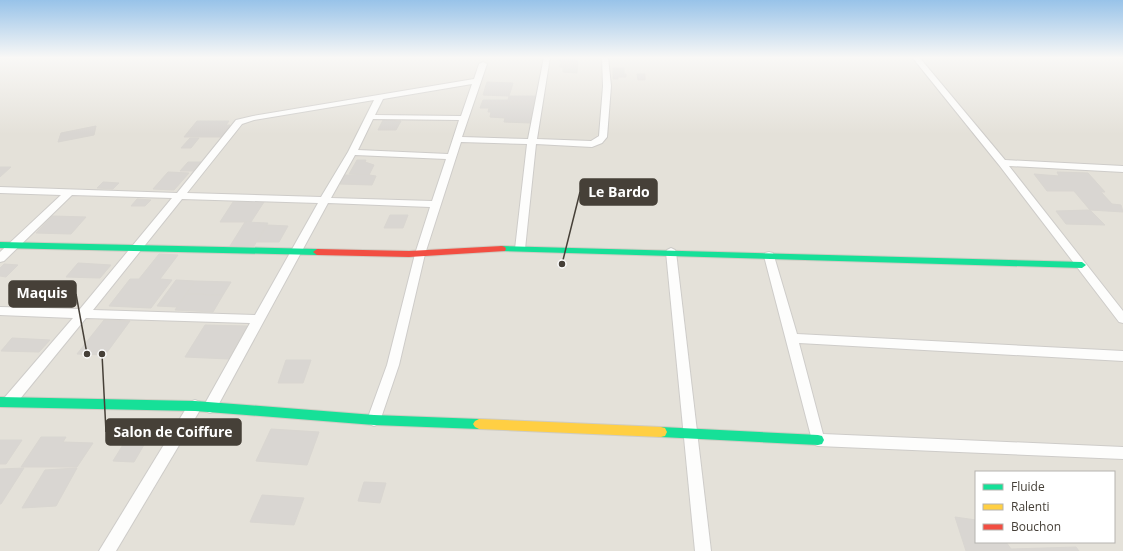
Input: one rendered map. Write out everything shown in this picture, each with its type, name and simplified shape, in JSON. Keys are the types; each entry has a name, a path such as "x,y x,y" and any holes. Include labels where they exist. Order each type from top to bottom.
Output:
{"street":[{"path":"5,401 83,315 239,122 253,118 467,83"},
{"path":"374,420 393,365 420,254 476,83"},
{"path":"520,249 532,142 542,83"},
{"path":"458,140 592,144 599,141 603,137 607,83"},
{"path":"936,83 1002,163 1123,319"},
{"path":"210,407 352,152 380,97"},
{"path":"370,117 464,118"},
{"path":"352,152 451,157"},
{"path":"1002,163 1123,169"},
{"path":"0,190 436,204"},
{"path":"0,258 70,192"},
{"path":"0,245 420,254 479,249 520,249 671,252 1082,265"},
{"path":"671,252 703,551"},
{"path":"769,256 818,440"},
{"path":"0,311 83,315 258,319"},
{"path":"792,338 1123,356"},
{"path":"5,401 195,406 374,420 1123,453"},
{"path":"107,551 195,406"}],"shaded area":[{"path":"0,83 1123,83 1123,551 0,551"}],"building":[{"path":"487,83 513,83 509,96 483,95"},
{"path":"509,96 537,96 530,123 504,122 505,118 490,117 491,112 488,112 489,108 480,108 483,100 508,100"},
{"path":"383,120 401,121 396,130 378,130"},
{"path":"197,121 229,121 226,125 230,125 222,137 184,137"},
{"path":"96,126 94,135 58,142 61,133"},
{"path":"190,138 199,138 191,148 181,148"},
{"path":"357,160 366,160 365,162 374,165 369,175 349,174"},
{"path":"188,162 201,162 193,171 180,171"},
{"path":"0,167 11,167 0,177"},
{"path":"168,172 189,173 174,190 153,189"},
{"path":"1057,172 1088,173 1105,192 1101,192 1112,204 1121,205 1123,212 1090,210 1074,191 1047,191 1034,174 1059,176"},
{"path":"345,175 376,176 372,185 340,184"},
{"path":"103,182 119,183 113,189 97,188"},
{"path":"137,199 151,200 145,206 131,206"},
{"path":"233,202 264,202 251,222 220,222"},
{"path":"1090,210 1105,225 1066,224 1056,211"},
{"path":"390,215 408,215 403,228 384,228"},
{"path":"52,216 86,217 71,234 36,233"},
{"path":"245,222 268,223 254,246 230,246"},
{"path":"267,225 288,226 279,242 257,242"},
{"path":"159,254 178,255 160,279 172,280 151,308 109,306 130,279 139,279"},
{"path":"78,263 111,265 100,278 66,277"},
{"path":"4,264 18,265 6,277 0,276 0,268"},
{"path":"176,280 195,281 177,307 157,306"},
{"path":"195,281 231,282 223,295 186,294"},
{"path":"186,294 223,295 213,312 175,310"},
{"path":"104,320 130,321 105,355 77,354"},
{"path":"205,325 247,326 229,359 185,357"},
{"path":"12,338 50,340 39,352 1,351"},
{"path":"286,360 311,360 303,383 278,383"},
{"path":"271,429 319,432 307,465 256,461"},
{"path":"136,430 152,431 134,462 113,461 129,435 133,435"},
{"path":"41,437 66,437 63,442 93,443 77,467 21,467"},
{"path":"0,440 22,440 6,464 0,464"},
{"path":"24,468 1,504 0,504 0,469"},
{"path":"77,468 56,506 22,508 45,470"},
{"path":"364,482 386,483 380,503 358,501"},
{"path":"262,495 304,498 294,525 250,522"},
{"path":"955,517 975,520 975,543 1007,543 1011,549 1076,547 1079,551 966,551"}],"traffic: fast":[{"path":"0,245 317,252"},
{"path":"502,249 1082,265"},
{"path":"0,402 195,406 374,420 479,424"},
{"path":"661,432 818,440"}],"traffic: slow":[{"path":"479,424 661,432"}],"traffic: jam":[{"path":"317,252 409,254 502,249"}],"place":[{"name":"Le Bardo","path":"562,264"},
{"name":"Maquis","path":"87,354"},
{"name":"Salon de Coiffure","path":"102,354"}]}
